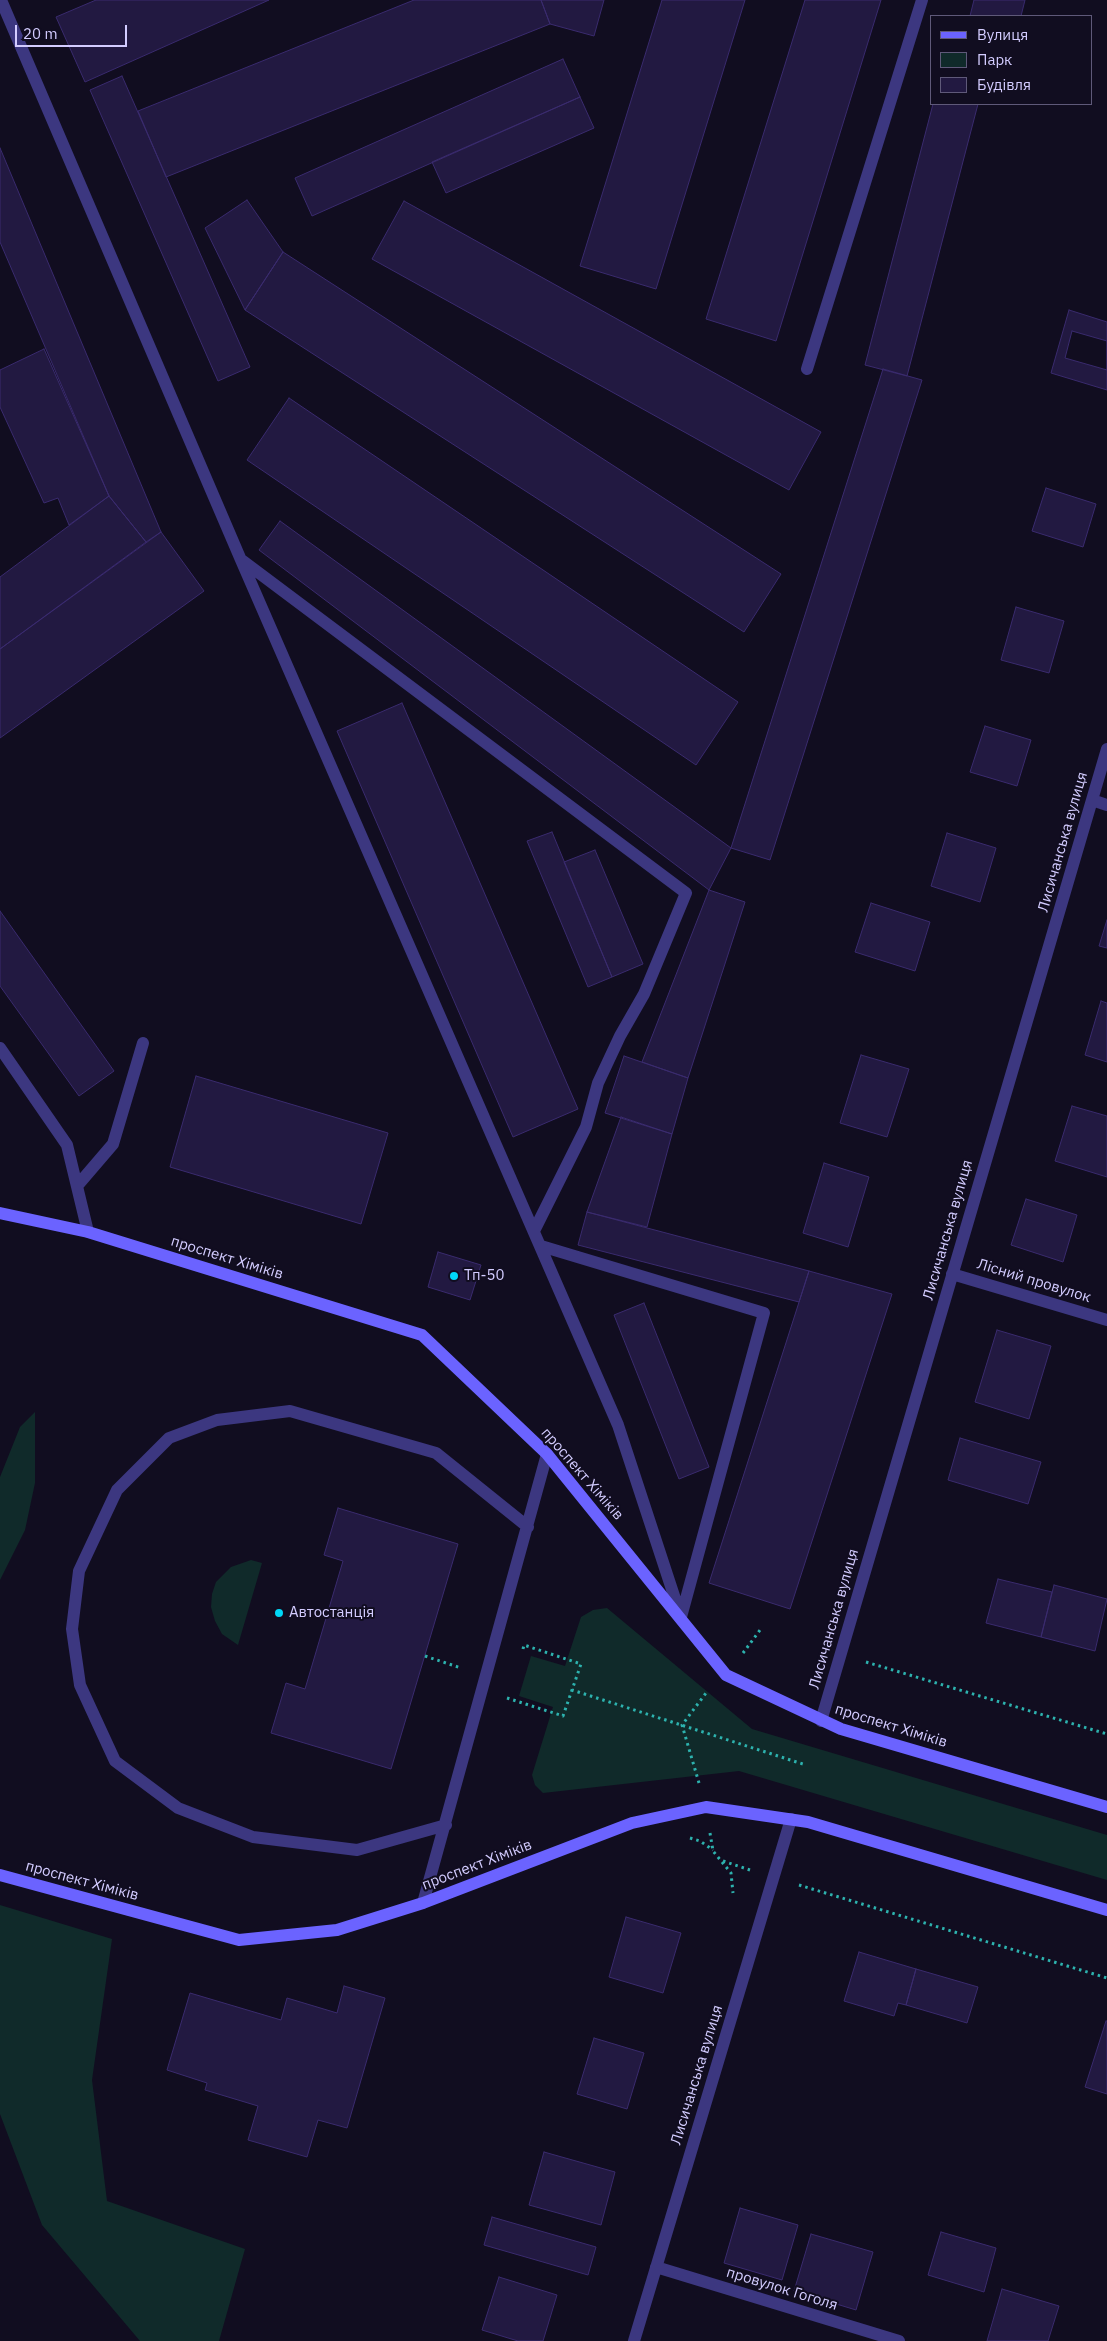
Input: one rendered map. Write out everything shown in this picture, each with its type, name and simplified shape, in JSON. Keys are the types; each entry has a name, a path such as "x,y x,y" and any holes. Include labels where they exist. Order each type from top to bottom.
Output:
{"main road":[{"name":"проспект Хіміків","path":"0,1213 88,1232 422,1335 547,1454 681,1617 726,1675 821,1721 1107,1807"},
{"name":"проспект Хіміків","path":"0,1875 239,1940 337,1930 424,1903 632,1823 706,1807 791,1819 1107,1910"}],"street":[{"path":"1,0 241,560 618,1425 681,1617"},
{"path":"807,369 922,0"},
{"path":"241,560 686,894 644,994 620,1036 598,1083 586,1127 534,1231"},
{"name":"Лисичанська вулиця","path":"821,1721 1107,749"},
{"path":"1092,800 1107,804"},
{"path":"77,1186 113,1144 142,1043"},
{"path":"0,1048 67,1145 88,1232"},
{"path":"540,1246 764,1313 681,1617"},
{"name":"Лісний провулок","path":"952,1274 1107,1320"},
{"path":"446,1825 357,1850 253,1837 178,1808 115,1761 80,1685 72,1629 79,1571 117,1490 169,1438 217,1420 290,1410 436,1453 528,1527"},
{"path":"424,1903 547,1454"},
{"name":"Лисичанська вулиця","path":"634,2341 791,1819"},
{"name":"провулок Гоголя","path":"656,2267 899,2341"}],"path":[{"path":"682,1725 703,1696 726,1675 760,1630"},
{"path":"510,1691 507,1698 563,1716 580,1664 524,1645 522,1653"},
{"path":"862,1661 1107,1734"},
{"path":"572,1690 806,1765"},
{"path":"682,1725 706,1807 713,1851 731,1873 732,1893"},
{"path":"723,1862 1107,1978"}],"green space":[{"path":"35,1412 35,1483 25,1530 0,1580 0,1477 20,1427"},
{"path":"251,1560 262,1563 238,1645 222,1634 215,1621 211,1607 212,1594 216,1582 231,1567"},
{"path":"607,1608 752,1729 1107,1835 1107,1880 739,1771 543,1793 535,1785 532,1775 553,1707 519,1696 531,1656 565,1666 581,1617 593,1610"},
{"path":"0,1905 112,1939 92,2080 107,2201 245,2249 219,2341 140,2341 42,2225 0,2114"}],"building":[{"path":"96,0 269,0 85,82 56,17"},
{"path":"414,0 541,0 550,24 166,177 138,111"},
{"path":"541,0 604,0 594,36 550,24"},
{"path":"662,0 745,0 656,289 580,266"},
{"path":"805,0 881,0 776,341 706,319"},
{"path":"974,0 1025,0 1021,15 970,15"},
{"path":"563,59 580,97 312,216 295,178"},
{"path":"122,76 250,367 218,381 90,90"},
{"path":"580,97 594,128 446,193 432,162"},
{"path":"933,105 978,105 907,376 865,365"},
{"path":"0,148 161,532 146,542 109,496 0,242"},
{"path":"247,200 283,252 245,310 205,228"},
{"path":"404,201 821,432 789,490 372,259"},
{"path":"283,252 781,574 744,632 245,310"},
{"path":"1069,310 1107,322 1107,390 1051,373"},
{"path":"1072,331 1107,341 1107,370 1065,358"},
{"path":"44,349 109,496 69,525 58,498 44,503 0,407 0,370"},
{"path":"883,369 922,380 770,860 731,848"},
{"path":"289,398 738,702 696,765 247,460"},
{"path":"1046,488 1096,504 1083,547 1032,531"},
{"path":"109,496 146,542 0,649 0,577"},
{"path":"280,521 731,848 709,890 259,550"},
{"path":"161,532 204,591 0,738 0,649"},
{"path":"1016,607 1064,621 1049,673 1001,660"},
{"path":"402,703 578,1109 513,1137 337,731"},
{"path":"985,726 1031,740 1017,786 970,772"},
{"path":"552,832 612,977 588,987 527,841"},
{"path":"947,833 996,848 980,902 931,886"},
{"path":"595,850 643,964 612,977 564,862"},
{"path":"709,890 745,902 688,1078 642,1062"},
{"path":"871,903 930,922 915,971 855,952"},
{"path":"0,911 114,1071 79,1096 0,986"},
{"path":"1107,920 1107,948 1099,946"},
{"path":"1101,1001 1107,1003 1107,1062 1085,1055"},
{"path":"861,1055 909,1069 887,1137 840,1123"},
{"path":"624,1056 688,1078 672,1134 605,1113"},
{"path":"196,1076 388,1133 361,1224 170,1167"},
{"path":"1072,1106 1107,1116 1107,1177 1055,1161"},
{"path":"621,1117 672,1134 647,1227 587,1212"},
{"path":"824,1163 869,1177 848,1247 803,1233"},
{"path":"1026,1199 1077,1215 1063,1262 1011,1245"},
{"path":"587,1212 809,1271 799,1302 578,1245"},
{"name":"Тп-50","path":"438,1252 481,1265 470,1300 428,1287"},
{"path":"809,1271 892,1294 790,1609 709,1583"},
{"path":"644,1303 709,1467 679,1479 614,1315"},
{"path":"997,1330 1051,1346 1029,1419 975,1402"},
{"path":"960,1438 1041,1462 1028,1504 948,1480"},
{"path":"338,1508 458,1544 391,1769 271,1733 286,1683 305,1689 343,1561 324,1555"},
{"path":"998,1579 1052,1592 1041,1637 986,1623"},
{"path":"1054,1585 1107,1599 1095,1651 1041,1637"},
{"path":"626,1917 681,1933 663,1993 609,1977"},
{"path":"859,1952 916,1969 906,2005 898,2003 894,2016 844,2001"},
{"path":"916,1969 978,1987 967,2023 906,2005"},
{"path":"344,1986 385,1998 347,2128 318,2120 307,2157 248,2140 258,2106 205,2090 207,2083 167,2070 190,1993 281,2020 287,1998 337,2013"},
{"path":"1107,2021 1107,2094 1085,2087"},
{"path":"594,2038 644,2053 627,2109 577,2094"},
{"path":"544,2152 615,2172 601,2225 529,2205"},
{"path":"740,2208 798,2225 782,2280 724,2263"},
{"path":"492,2217 596,2247 588,2275 484,2245"},
{"path":"941,2232 996,2248 984,2292 928,2275"},
{"path":"811,2234 873,2252 856,2310 794,2291"},
{"path":"499,2277 557,2295 543,2341 518,2341 482,2330"},
{"path":"1002,2289 1059,2306 1048,2341 987,2341"}],"place":[{"name":"Тп-50","path":"454,1276"},
{"name":"Автостанція","path":"279,1613"}]}
